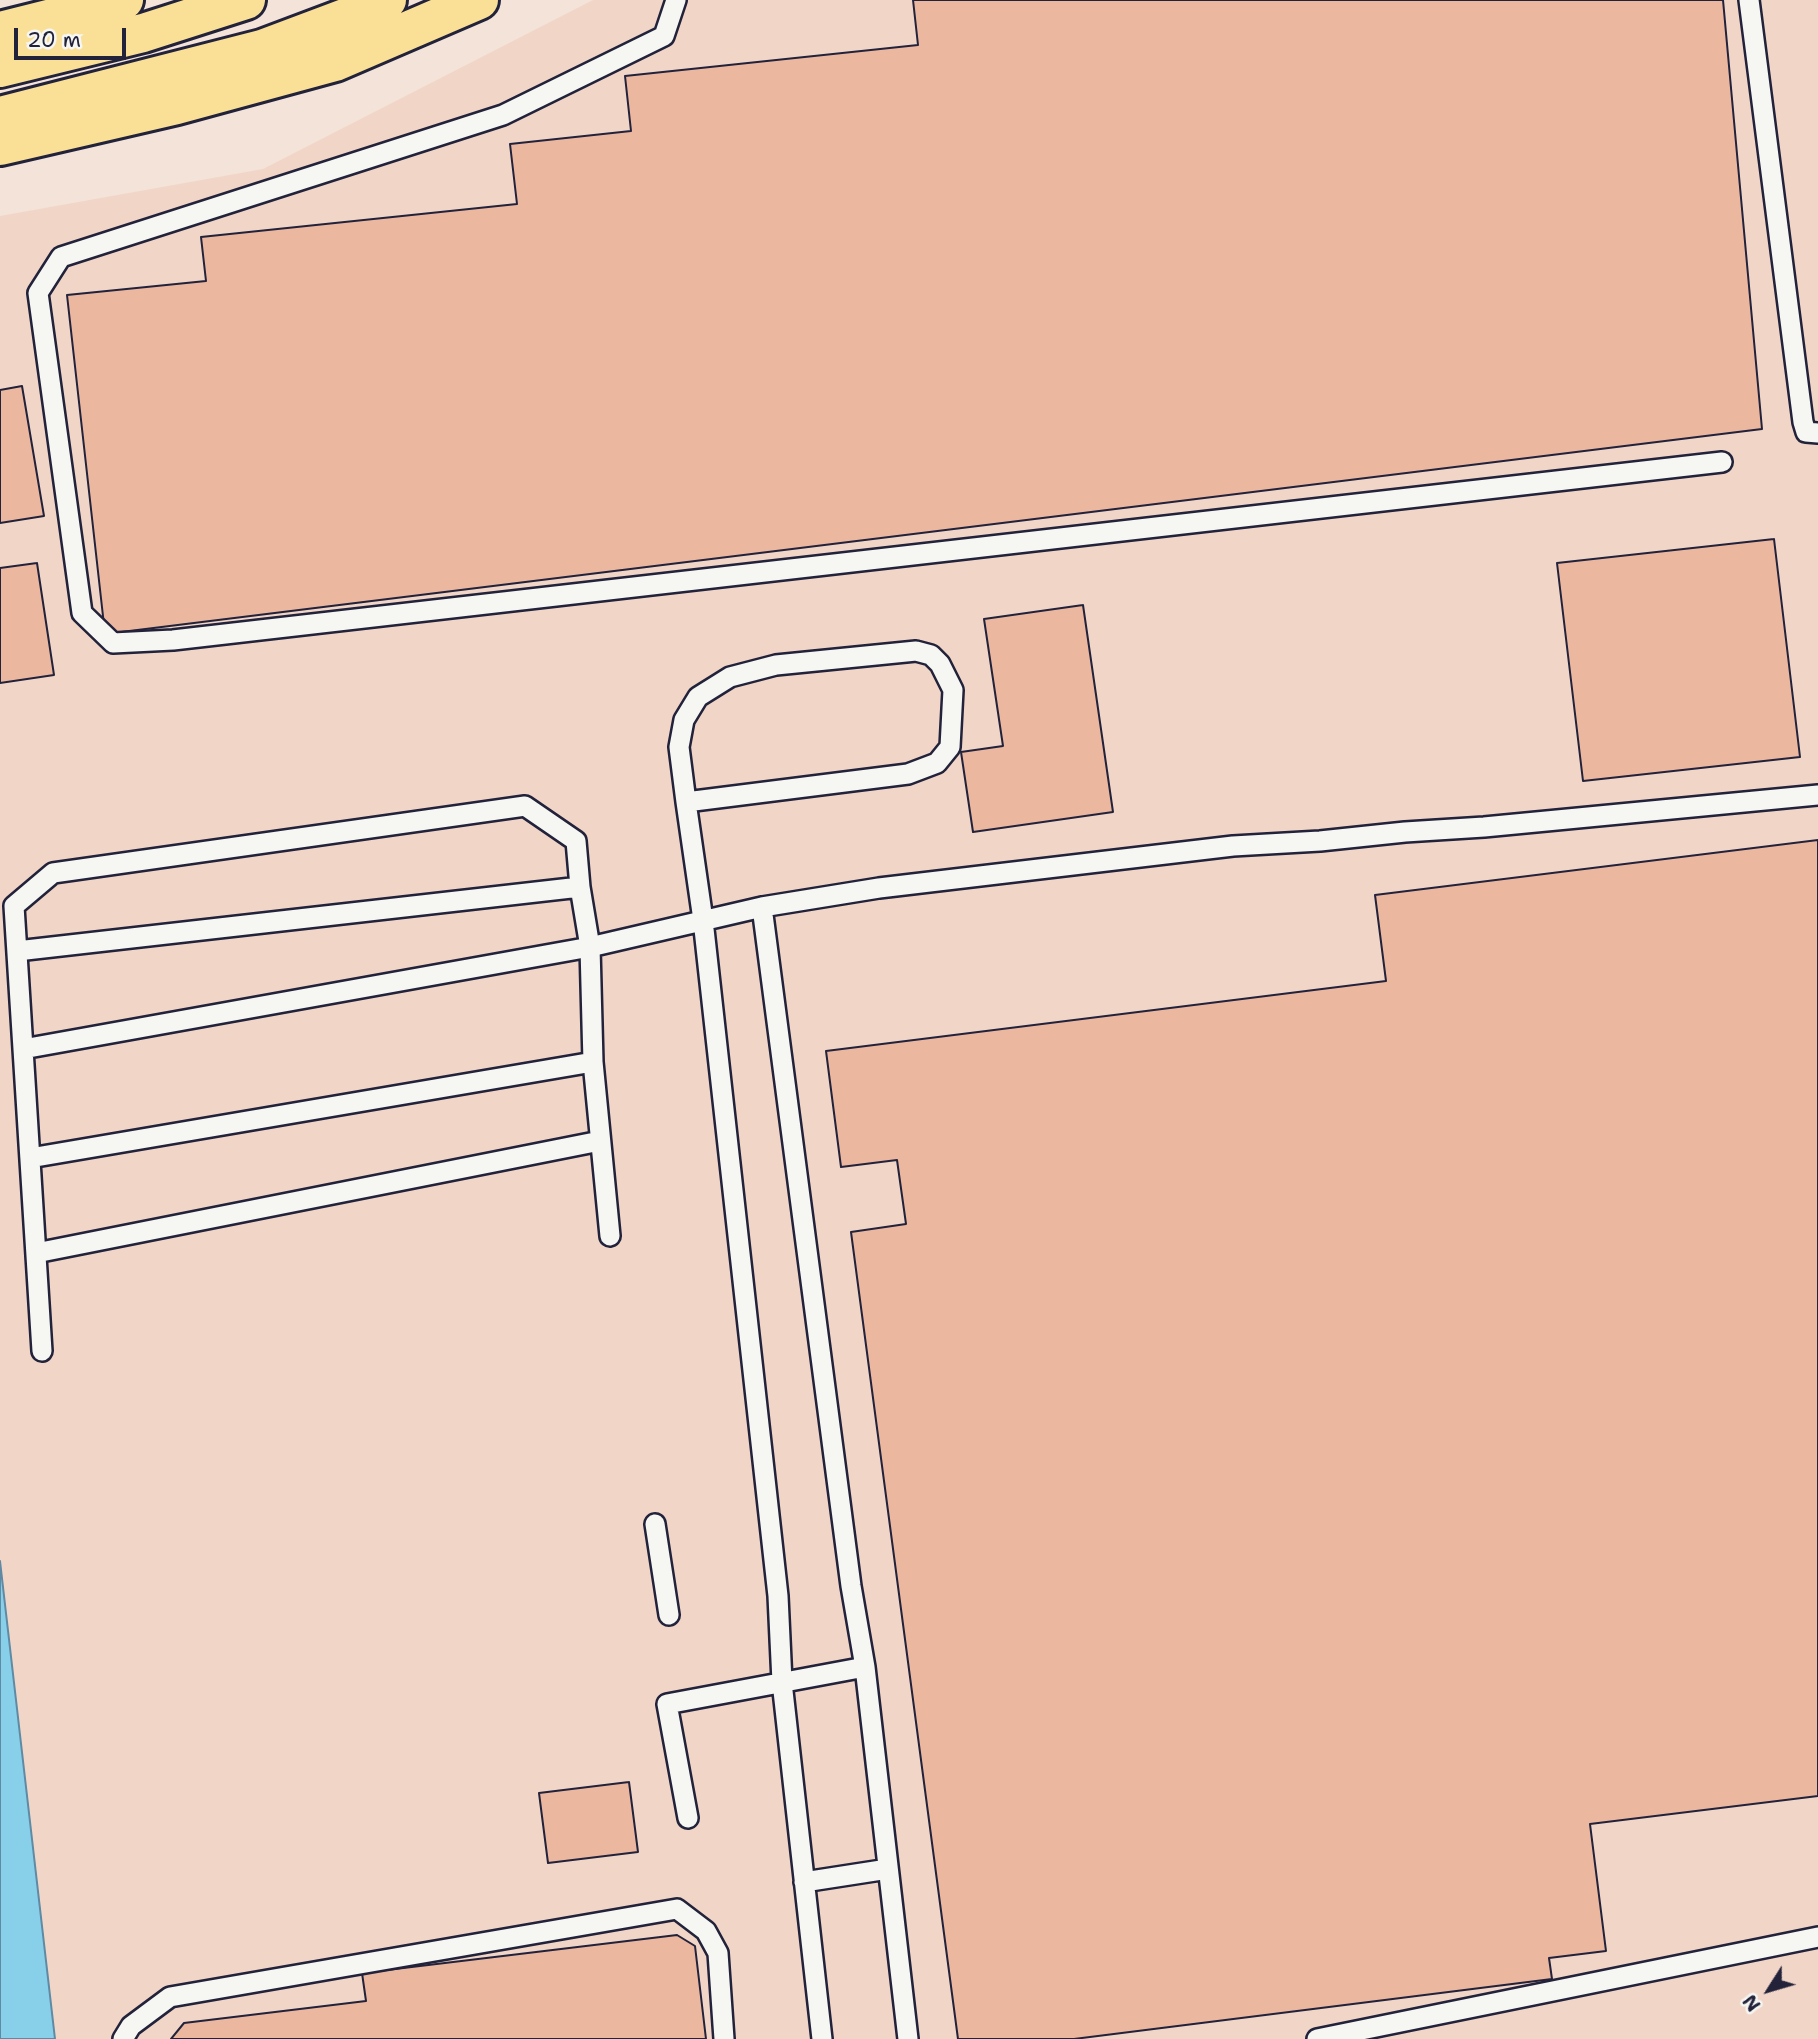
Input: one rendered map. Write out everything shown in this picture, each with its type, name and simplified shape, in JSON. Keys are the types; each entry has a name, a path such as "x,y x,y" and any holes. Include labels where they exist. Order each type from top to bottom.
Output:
{"highway":[{"path":"0,32 124,0"},
{"path":"0,68 143,33 246,0"},
{"path":"0,116 262,49 387,0"},
{"path":"0,146 177,104 335,62 479,0"}],"lane":[{"path":"676,0 664,36 503,115 61,257 38,293 82,613 113,643 173,640 1722,462"},
{"path":"1749,0 1802,422 1806,432 1818,433"},
{"path":"687,802 908,774 937,763 950,747 953,690 940,664 931,655 916,651 776,665 730,677 698,697 684,720 679,747 704,920 776,1582 782,1682 822,2039"},
{"path":"23,1049 590,947 762,907 879,888 1233,846 1484,828 1818,795"},
{"path":"42,1351 14,906 53,873 526,806 576,841 590,947 593,1062 610,1236"},
{"path":"17,951 580,887"},
{"path":"762,907 851,1586 865,1667 908,2039"},
{"path":"30,1158 593,1062"},
{"path":"36,1253 600,1141"},
{"path":"654,1524 669,1615"},
{"path":"688,1818 667,1704 865,1667"},
{"path":"804,1882 888,1869"},
{"path":"123,2039 131,2026 170,1997 677,1909 706,1931 718,1953 724,2039"},
{"path":"1317,2039 1818,1937"}],"shaded area":[{"path":"593,0 1818,0 1818,2039 0,2039 0,216 263,169"}],"water":[{"path":"0,1561 55,2039 0,2039"}],"building":[{"path":"913,0 1723,0 1762,429 105,634 67,295 206,281 201,237 517,204 510,144 631,131 625,76 918,45"},
{"path":"22,386 44,516 0,523 0,390"},
{"path":"1774,539 1800,757 1583,781 1557,563"},
{"path":"37,563 54,675 0,683 0,568"},
{"path":"1083,605 1113,812 973,832 961,752 1003,746 984,619"},
{"path":"1818,840 1818,1796 1590,1824 1606,1951 1549,1958 1552,1979 1074,2039 958,2039 851,1232 906,1224 897,1160 841,1167 826,1051 1386,981 1375,895"},
{"path":"629,1782 638,1852 548,1863 539,1793"},
{"path":"677,1935 695,1946 706,2039 171,2039 184,2023 366,2001 362,1973"}]}
